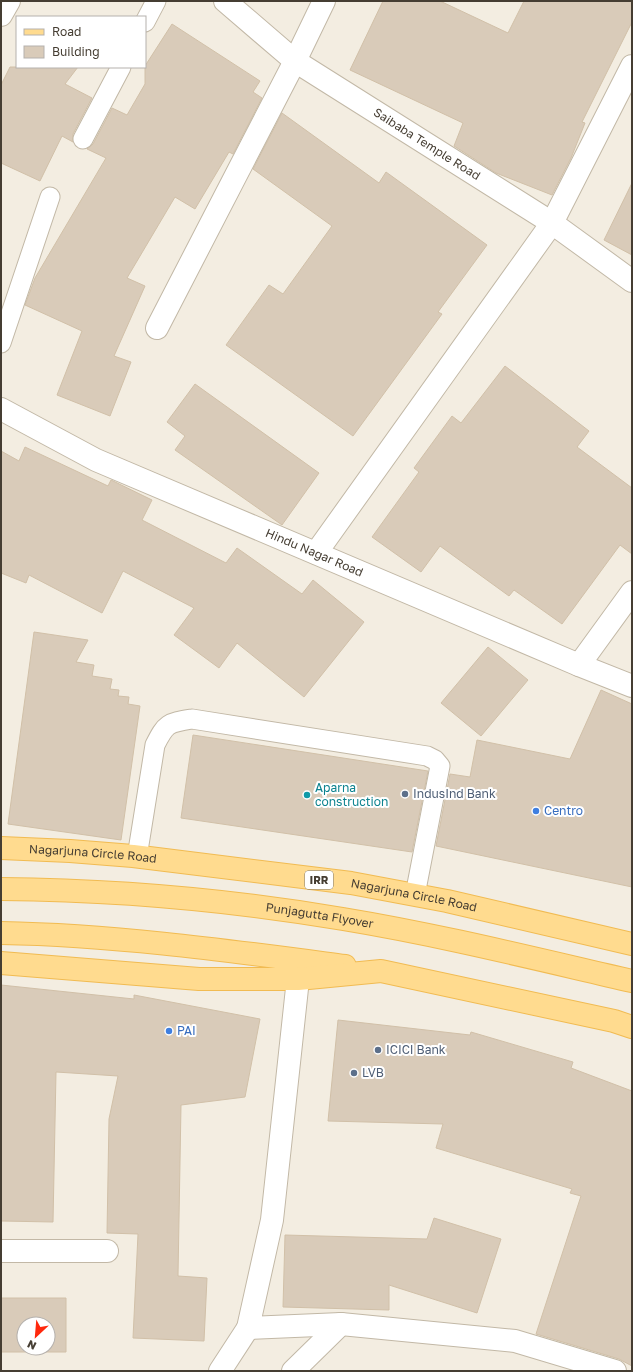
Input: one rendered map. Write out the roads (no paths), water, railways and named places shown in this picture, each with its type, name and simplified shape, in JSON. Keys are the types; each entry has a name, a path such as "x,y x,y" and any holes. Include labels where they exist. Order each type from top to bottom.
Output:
{"main road":[{"name":"Nagarjuna Circle Road","path":"1,848 70,851 137,857 351,883 416,895 632,944"},
{"name":"Punjagutta Flyover","path":"1,889 39,889 189,899 343,919 494,950 632,981"},
{"path":"1,933 41,934 206,948 381,971 614,1021 632,1027"},
{"path":"1,963 199,979 298,979 381,971"}],"street":[{"path":"1,16 9,1"},
{"name":"Saibaba Temple Road","path":"225,1 296,61 552,223 632,282"},
{"path":"157,328 296,61 324,1"},
{"path":"316,553 552,223 632,66"},
{"name":"Hindu Nagar Road","path":"1,409 96,460 579,665 632,686"},
{"path":"579,665 632,592"},
{"path":"220,1371 248,1328 272,1220 298,979"},
{"path":"1,1251 107,1251"},
{"path":"248,1328 341,1324 515,1341 614,1371"},
{"path":"293,1371 341,1324"}],"lane":[{"path":"146,20 156,1"},
{"path":"83,139 120,68"},
{"path":"1,343 50,197"},
{"path":"137,857 155,745 162,732 170,723 192,719 427,756 435,760 440,766 416,895"}],"place":[{"name":"IndusInd Bank","path":"405,794"},
{"name":"Aparna construction","path":"307,795"},
{"name":"Centro","path":"536,811"},
{"name":"PAI","path":"169,1031"},
{"name":"ICICI Bank","path":"378,1050"},
{"name":"LVB","path":"354,1073"}]}
